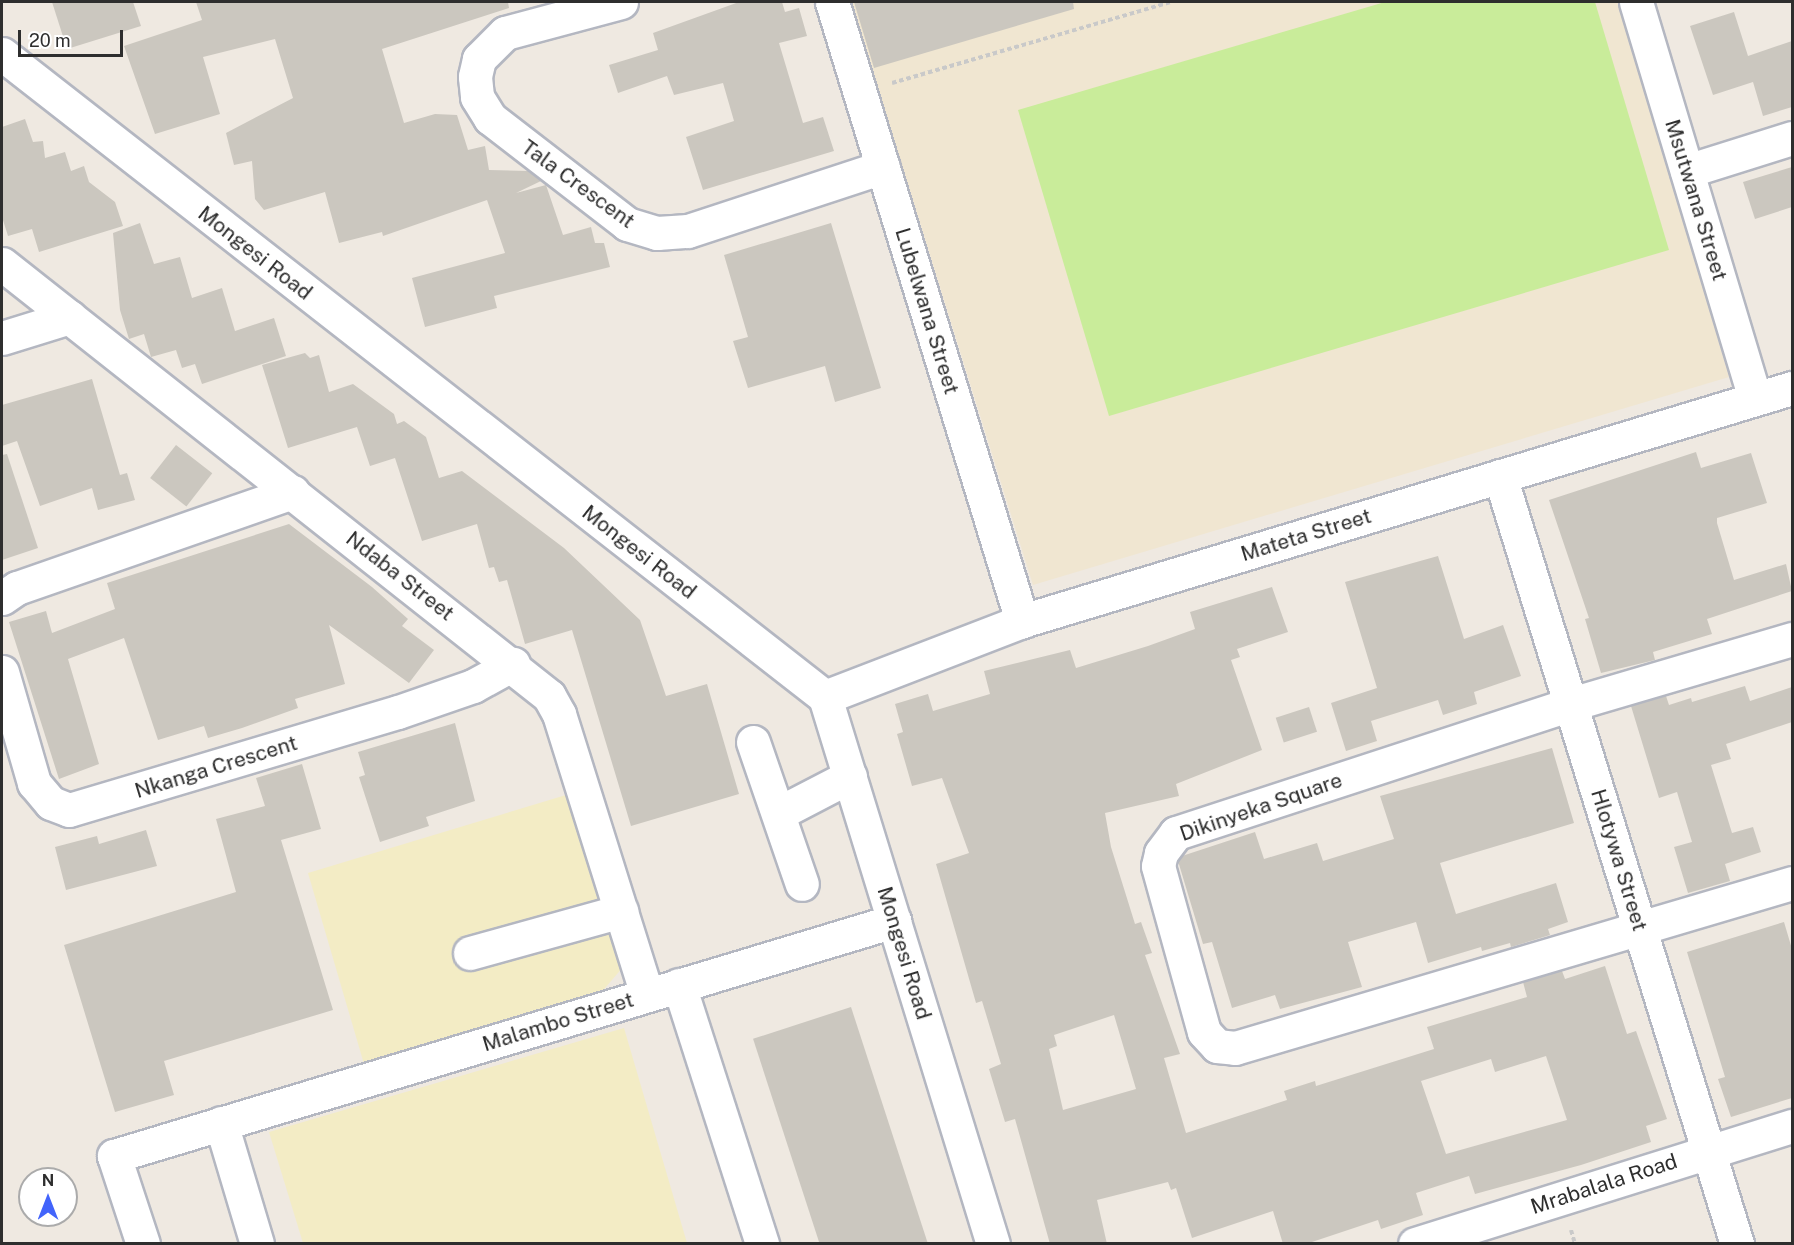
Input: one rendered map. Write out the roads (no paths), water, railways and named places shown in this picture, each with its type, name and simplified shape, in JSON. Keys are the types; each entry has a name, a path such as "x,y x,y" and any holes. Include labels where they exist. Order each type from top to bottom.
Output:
{"street":[{"name":"Tala Crescent","path":"621,2 505,33 479,59 475,77 477,97 489,118 627,224 657,233 688,231 883,167"},
{"name":"Lubelwana Street","path":"831,2 1022,621"},
{"name":"Msutwana Street","path":"1636,2 1755,399"},
{"name":"Mongesi Road","path":"2,54 825,697 993,1244"},
{"path":"1687,171 1792,138"},
{"name":"Ndaba Street","path":"2,264 513,664 549,696 559,714 647,995"},
{"path":"2,338 70,317"},
{"name":"Mateta Street","path":"825,697 1022,621 1792,388"},
{"name":"Hlotywa Street","path":"1500,476 1737,1244"},
{"path":"2,598 17,588 293,492"},
{"name":"Dikinyeka Square","path":"1792,639 1571,704 1171,837 1161,853 1158,878 1204,1032 1217,1046 1235,1048 1792,883"},
{"name":"Nkanga Crescent","path":"2,672 34,783 51,803 69,810 398,712 473,686 513,664"},
{"path":"753,742 802,884"},
{"path":"779,813 850,776"},
{"path":"470,953 621,911"},
{"name":"Malambo Street","path":"143,1244 114,1156 894,921"},
{"path":"679,985 762,1244"},
{"path":"221,1123 257,1244"},
{"name":"Mrabalala Road","path":"1415,1244 1709,1150 1792,1126"}]}
